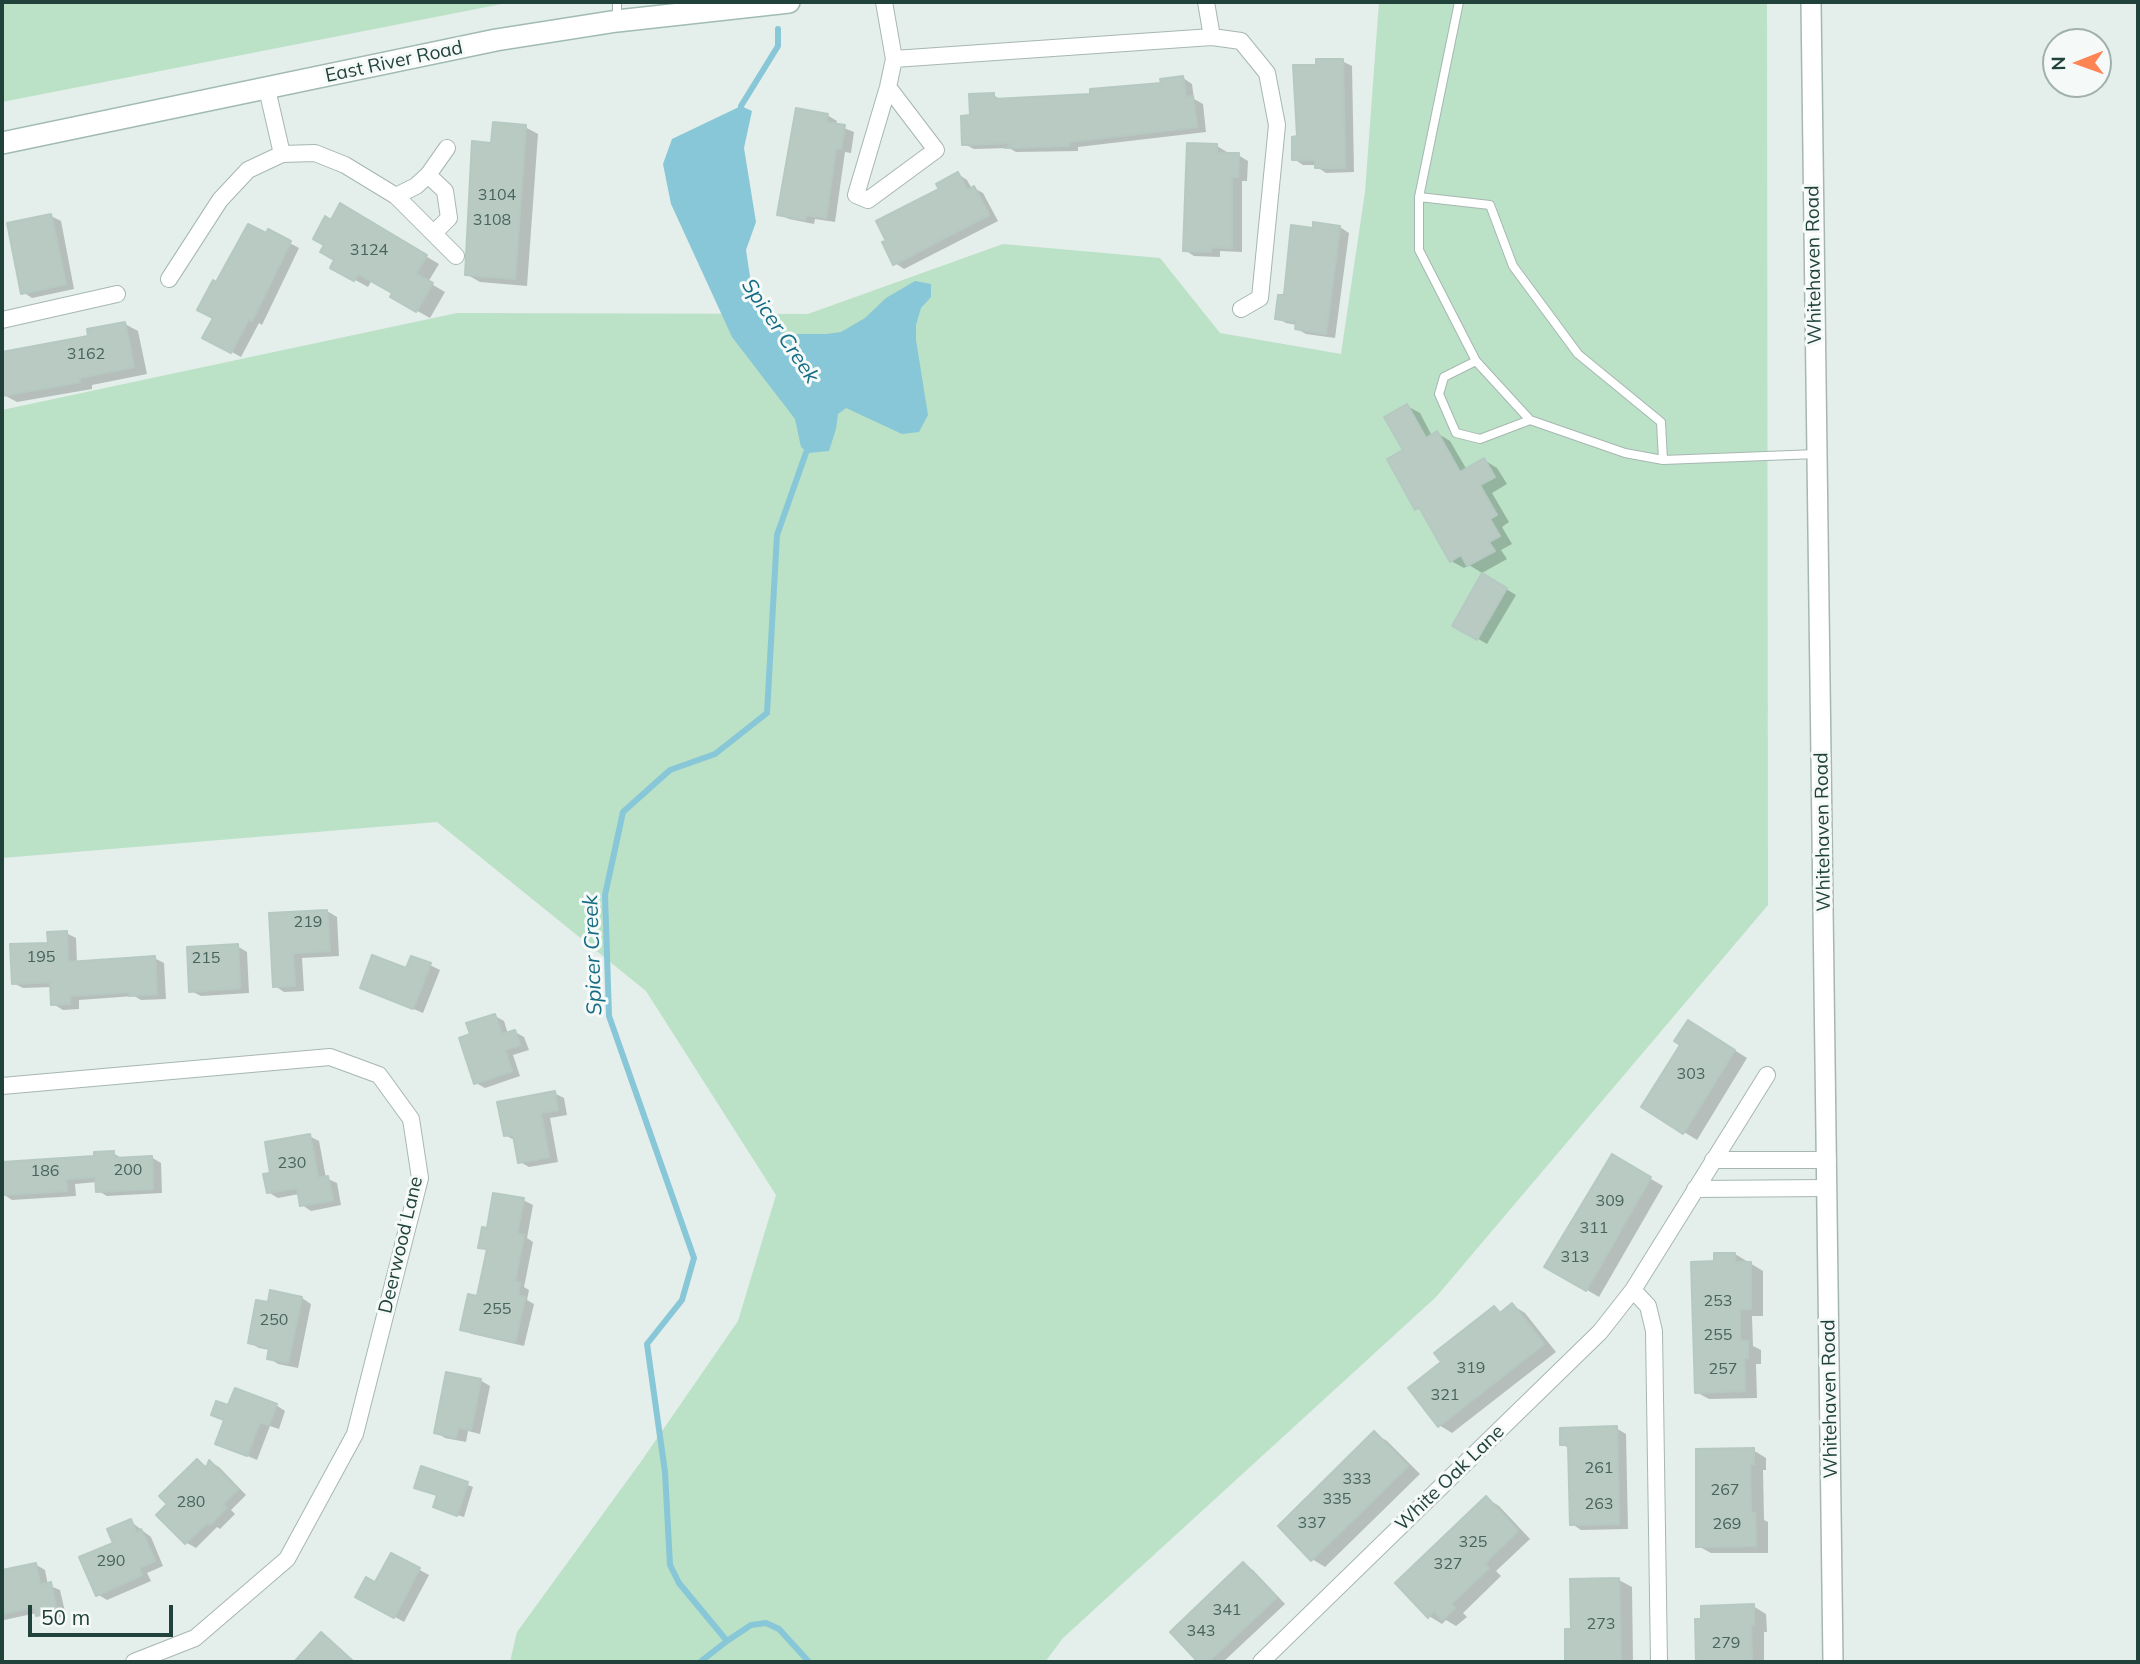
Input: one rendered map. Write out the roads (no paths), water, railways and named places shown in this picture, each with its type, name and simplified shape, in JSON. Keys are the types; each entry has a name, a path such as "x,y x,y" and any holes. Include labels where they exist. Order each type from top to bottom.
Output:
{"main road":[{"name":"East River Road","path":"2,142 267,89 617,11 789,2"}],"street":[{"path":"884,2 894,59 856,195 868,200 936,150 888,87"},
{"path":"1206,2 1212,37"},
{"name":"Whitehaven Road","path":"1811,2 1833,1662"},
{"path":"894,59 1212,37 1241,41 1267,73 1277,125 1260,298 1241,309"},
{"path":"267,89 282,154"},
{"path":"396,196 416,186 428,175 447,148"},
{"path":"169,279 220,200 248,170 282,154 315,153 345,165 396,196 456,256"},
{"path":"428,175 445,191 449,218 434,233"},
{"path":"2,320 117,294"},
{"name":"Deerwood Lane","path":"2,1086 330,1057 379,1075 411,1119 420,1178 355,1434 287,1559 195,1638 134,1662"},
{"name":"White Oak Lane","path":"1261,1662 1600,1332 1633,1290 1767,1076"},
{"path":"1713,1160 1828,1160"},
{"path":"1695,1189 1828,1188"},
{"path":"1633,1290 1648,1306 1654,1331 1659,1662"}],"lane":[{"path":"1459,2 1419,197 1419,250 1476,361 1530,420 1625,453 1662,460 1817,454"},
{"path":"1419,197 1490,205 1513,266 1578,354 1661,422 1662,460"},
{"path":"1476,361 1444,377 1439,394 1456,433 1480,439 1530,420"}],"water":[{"path":"741,106 752,111 744,148 756,222 746,250 753,296 759,312 769,325 792,334 841,332 865,318 886,298 915,281 931,284 931,297 921,308 916,325 928,415 919,432 902,434 846,408 838,414 829,451 808,453 801,447 795,419 732,337 671,204 663,164 672,139"}],"waterway":[{"name":"Spicer Creek","path":"741,114 741,106 778,46 778,29"},
{"name":"Spicer Creek","path":"808,447 777,535 767,713 715,754 670,770 623,812 605,895 609,1016 694,1258 682,1300 647,1344 665,1472 670,1565 679,1583 727,1641 751,1625 766,1623 779,1629 809,1662"},
{"path":"700,1662 727,1641"}]}
